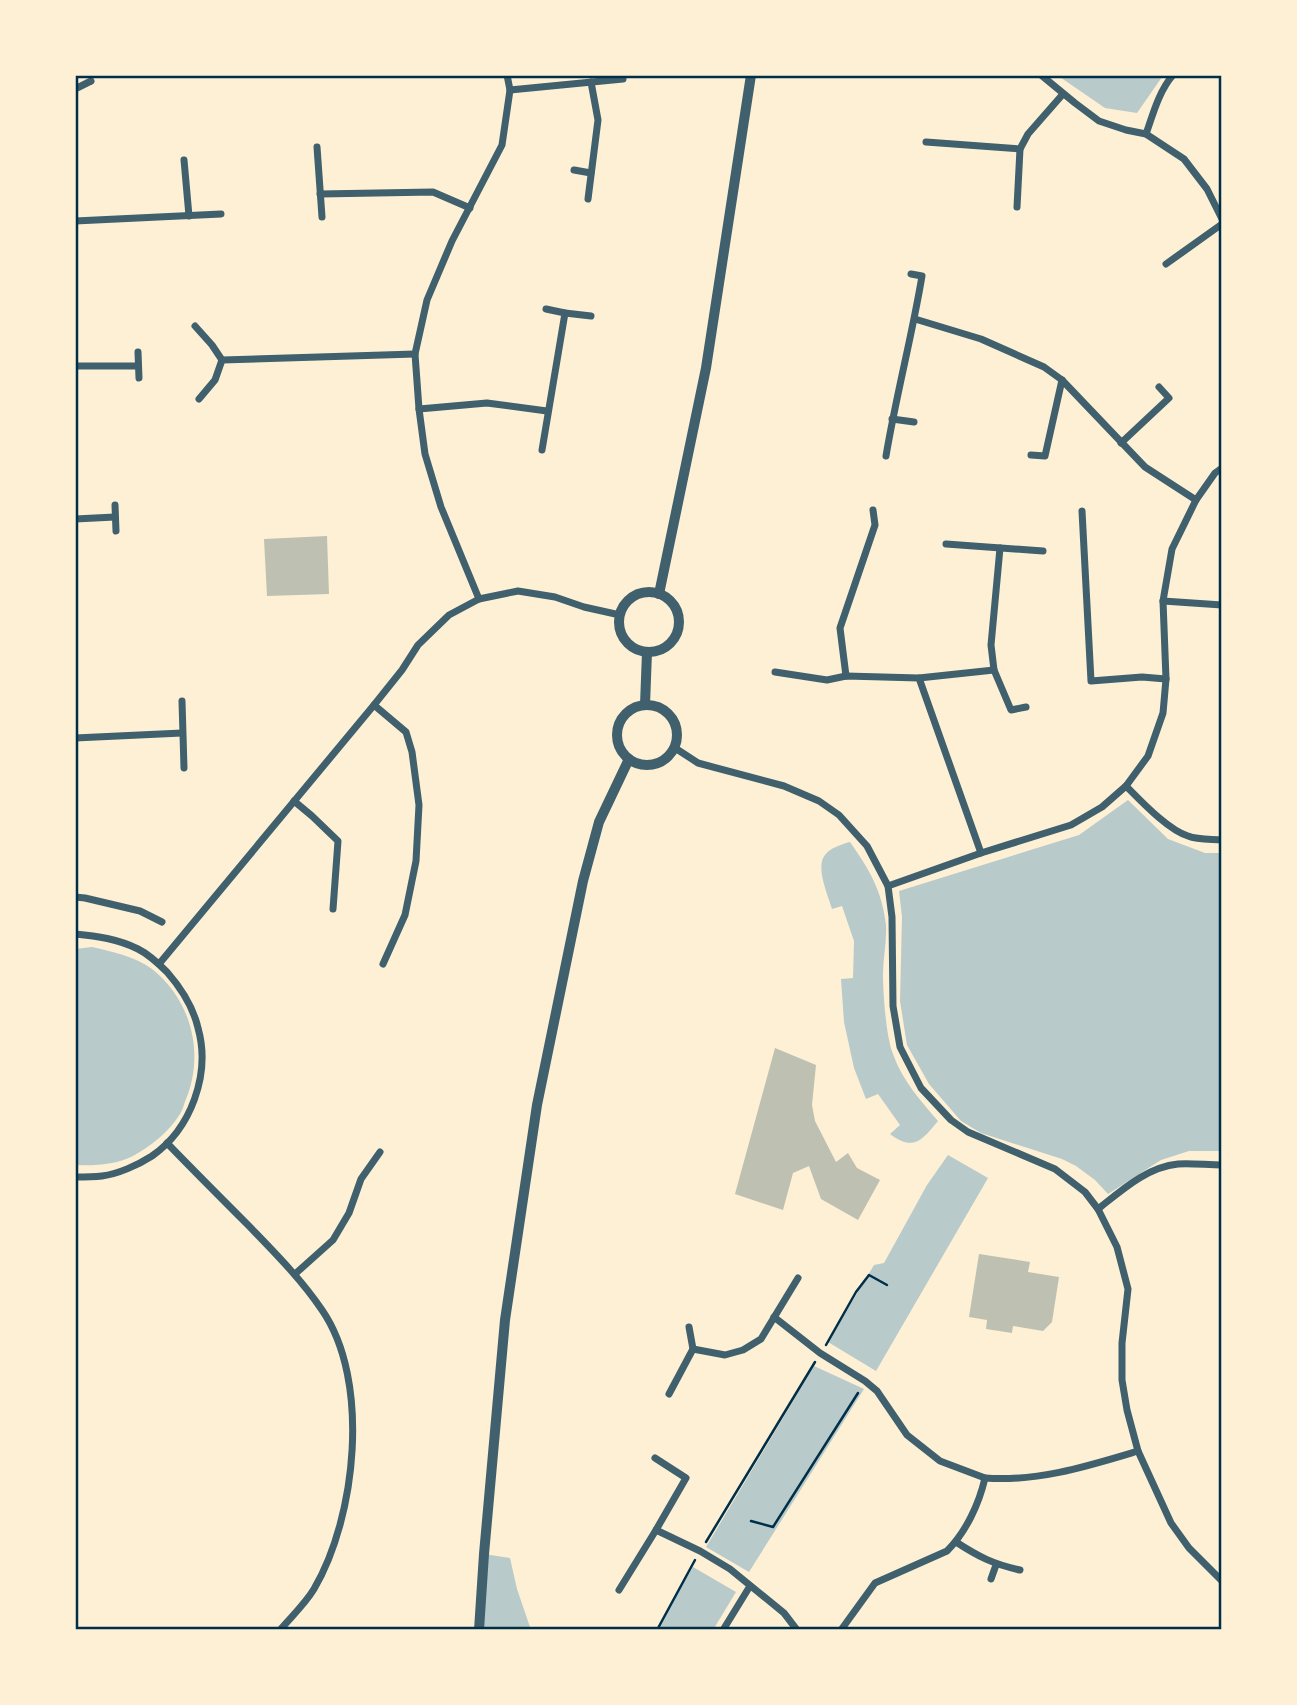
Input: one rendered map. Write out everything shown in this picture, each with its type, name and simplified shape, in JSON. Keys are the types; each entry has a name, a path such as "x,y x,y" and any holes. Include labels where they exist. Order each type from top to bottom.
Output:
{"street":[{"path":"479,599 441,507 425,454 415,354 427,300 452,241 502,145 510,90 507,75"},
{"path":"659,594 706,368 751,75"},
{"path":"1041,75 1099,121 1146,134 1184,159 1207,189 1222,219"},
{"path":"1146,134 1155,107 1173,75"},
{"path":"510,90 623,79"},
{"path":"75,89 91,81"},
{"path":"588,199 598,120 591,82"},
{"path":"1017,207 1020,149 1028,134 1063,94"},
{"path":"926,142 1020,149"},
{"path":"317,147 322,217"},
{"path":"184,160 190,216"},
{"path":"574,170 591,173"},
{"path":"320,194 433,192 470,208"},
{"path":"75,220 222,214"},
{"path":"1166,264 1222,224"},
{"path":"887,456 892,419 922,276 911,274"},
{"path":"546,309 591,316"},
{"path":"541,450 565,313"},
{"path":"915,319 981,339 1044,367 1062,380 1145,467 1196,500"},
{"path":"195,326 222,360"},
{"path":"138,352 139,379"},
{"path":"222,360 415,354"},
{"path":"199,399 215,380 222,360"},
{"path":"75,366 138,366"},
{"path":"1031,455 1045,456 1062,380"},
{"path":"1121,443 1169,398 1159,387"},
{"path":"419,409 487,403 548,411"},
{"path":"892,419 914,422"},
{"path":"888,886 1071,825 1102,807 1126,786 1148,756 1164,713 1166,679 1163,601 1172,549 1196,500 1215,473 1222,468"},
{"path":"115,505 116,531"},
{"path":"846,677 840,628 875,525 873,510"},
{"path":"1082,511 1091,681 1142,677 1166,679"},
{"path":"75,519 115,517"},
{"path":"946,544 1043,551"},
{"path":"1000,548 992,645 994,670 1012,710 1026,707"},
{"path":"159,964 374,705 418,645 449,615 479,599 518,591 555,597 620,615"},
{"path":"659,594 674,606 678,614 677,633 665,648 647,652 631,646 625,640 619,624 620,615 635,596 659,594"},
{"path":"1163,601 1222,605"},
{"path":"646,705 647,652"},
{"path":"775,672 827,680 846,677 919,678 994,670"},
{"path":"919,678 981,853"},
{"path":"182,701 184,768"},
{"path":"374,705 406,732 412,752 419,805 416,861 408,903 383,964"},
{"path":"646,705 663,709 675,722 677,731 675,748 670,755 663,761 646,765 629,759 618,741 621,721 627,713 635,707 646,705"},
{"path":"75,738 182,733"},
{"path":"675,748 698,763 784,786 819,801 839,815 867,846 888,886 893,1006 900,1047 921,1088 951,1119 968,1132 1055,1169 1086,1192 1098,1209 1117,1247 1128,1289 1122,1343 1122,1380 1138,1451 1171,1523 1189,1548 1222,1581"},
{"path":"480,1630 484,1553 505,1320 537,1105 583,881 599,822 629,759"},
{"path":"1126,786 1163,820 1187,836 1222,840"},
{"path":"294,801 338,841 332,909"},
{"path":"75,898 140,911 162,922"},
{"path":"75,934 108,937 139,949 159,964 176,982 189,1002 199,1028 202,1053 201,1076 195,1097 184,1123 167,1143 151,1157 130,1167 104,1176 75,1177"},
{"path":"167,1143 295,1274 324,1312 339,1343 351,1382 353,1430 349,1483 335,1543 313,1590 280,1630"},
{"path":"295,1274 333,1240 349,1213 360,1179 380,1152"},
{"path":"1098,1209 1153,1170 1177,1164 1222,1165"},
{"path":"693,1349 725,1355 743,1350 761,1339 798,1278"},
{"path":"774,1317 820,1353 877,1391 907,1435 940,1461 985,1478 1008,1480 1073,1470 1138,1451"},
{"path":"669,1394 693,1349 689,1327"},
{"path":"619,1590 685,1478 655,1458"},
{"path":"841,1630 876,1583 947,1551 956,1542 982,1494 985,1478"},
{"path":"656,1530 730,1569 783,1613 797,1630"},
{"path":"956,1542 996,1565 1020,1570"},
{"path":"991,1579 996,1565"},
{"path":"723,1630 750,1586"}],"path":[{"path":"657,1630 700,1551 856,1292 869,1275 887,1285"},
{"path":"751,1521 773,1527 865,1381"}],"shaded area":[{"path":"1057,75 1162,77 1137,113 1105,108"},
{"path":"1128,800 1168,839 1205,853 1222,853 1222,1151 1189,1151 1161,1160 1108,1194 1095,1180 1062,1159 981,1133 961,1121 929,1084 907,1045 900,1001 902,917 899,891 1079,835"},
{"path":"850,842 874,880 884,912 884,992 891,1046 906,1081 938,1121 927,1134 912,1143 890,1134 900,1125 878,1094 866,1099 854,1068 844,1022 841,979 853,978 854,941 842,906 832,909 821,867 827,853"},
{"path":"92,947 138,961 152,969 165,982 176,996 191,1028 194,1064 192,1081 182,1110 176,1121 159,1138 133,1156 119,1161 75,1165 75,949"},
{"path":"948,1155 988,1178 876,1371 828,1342 874,1265 884,1263 927,1185"},
{"path":"814,1366 864,1389 749,1572 706,1547"},
{"path":"484,1554 510,1558 531,1630 479,1630"},
{"path":"693,1567 736,1592 713,1630 656,1630"}],"building":[{"path":"327,536 329,594 267,596 264,539"},
{"path":"775,1048 816,1065 812,1105 815,1121 836,1162 848,1153 857,1168 880,1180 858,1220 821,1199 809,1166 793,1173 783,1210 735,1194"},
{"path":"979,1254 1030,1262 1028,1272 1059,1277 1052,1322 1043,1331 1013,1326 1012,1333 986,1329 987,1320 969,1317"}]}
